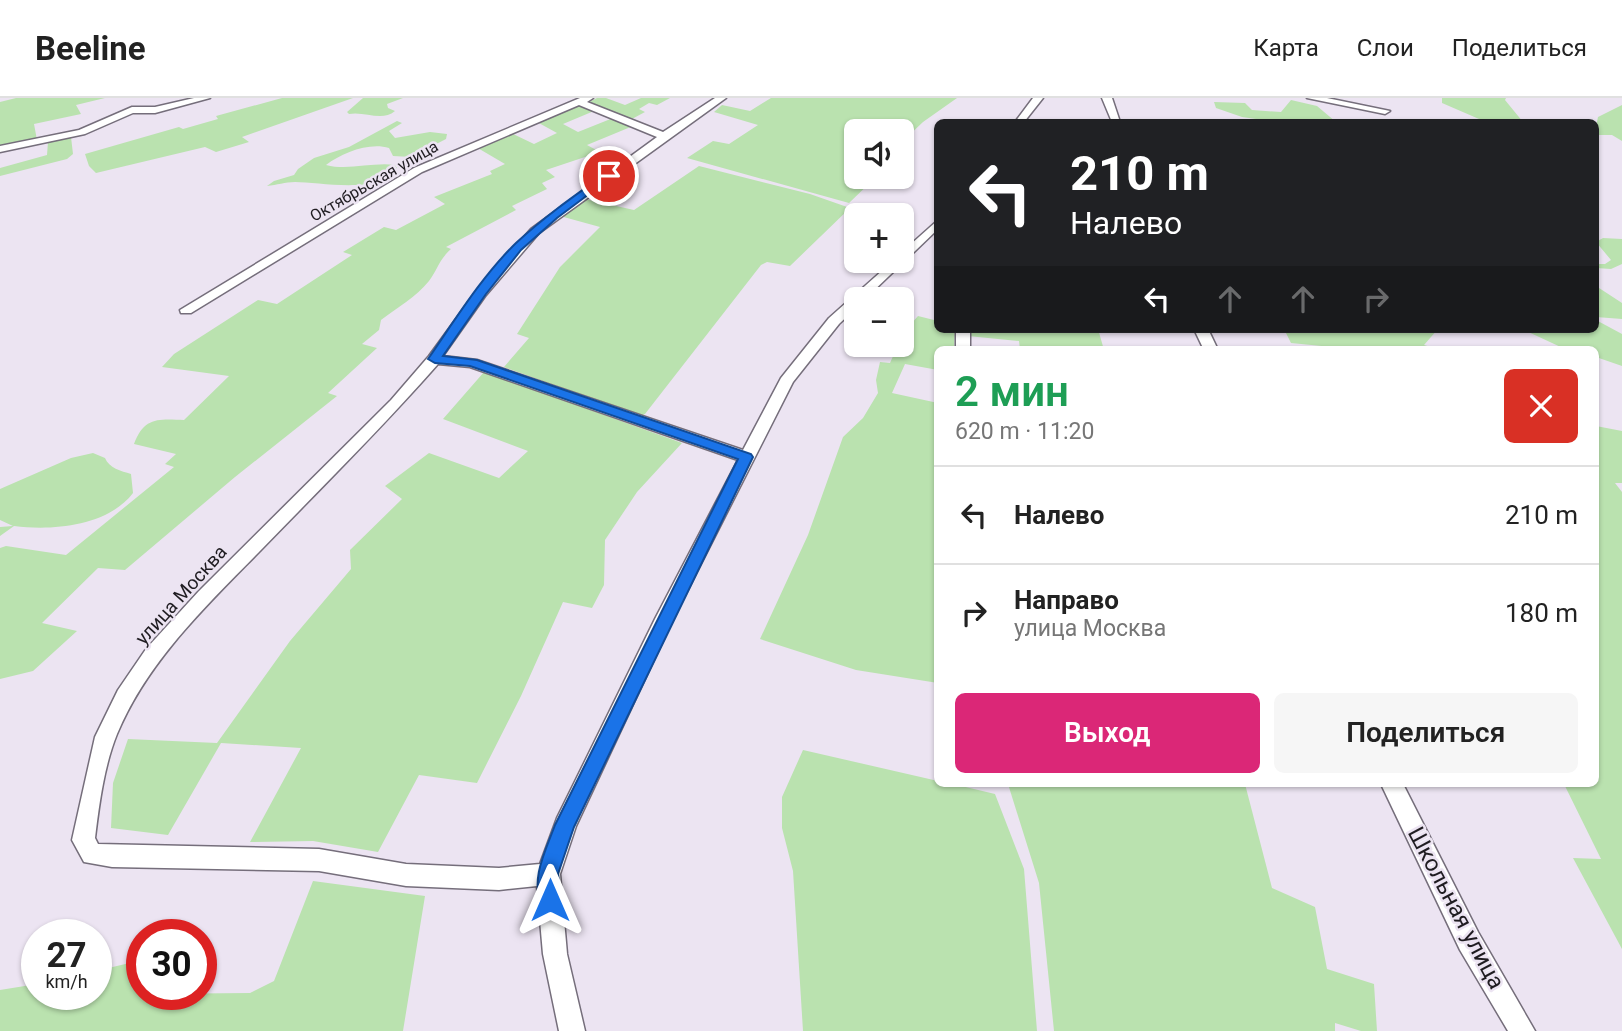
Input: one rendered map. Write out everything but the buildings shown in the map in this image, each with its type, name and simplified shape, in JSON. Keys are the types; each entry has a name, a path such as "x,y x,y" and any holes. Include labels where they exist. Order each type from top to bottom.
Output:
{"street":[{"path":"0,149 82,132 130,105 155,110 205,98"},
{"name":"улица Москва","path":"548,874 499,879 473,878 406,875 319,860 112,856 92,854 83,840 105,737 125,696 153,654 205,596 396,403 435,359 482,292 535,231 664,136 721,98"},
{"path":"1021,119 1038,98"},
{"path":"1107,98 1115,119"},
{"path":"1312,98 1385,111"},
{"path":"583,100 664,136"},
{"name":"Октябрьская улица","path":"186,310 418,170 583,100"},
{"path":"914,248 934,228"},
{"path":"923,240 934,243"},
{"path":"871,287 887,273"},
{"path":"572,1031 555,954 548,874 565,825 746,457 786,382 844,312"},
{"path":"435,359 472,363 746,457"},
{"name":"Школьная улица","path":"1393,787 1469,940 1522,1031"}],"green space":[{"path":"16,98 105,98 76,105 81,114 34,124 37,140 0,148 0,102"},
{"path":"282,98 353,98 242,137 249,142 216,152 205,147 96,173 89,166 85,154 179,127 183,129 218,119 216,116"},
{"path":"363,98 403,98 387,104 388,108 395,111 385,116 347,112"},
{"path":"597,98 606,98 625,105 641,98 670,98 657,105 649,103 639,109 645,112 630,120 587,103"},
{"path":"771,98 957,98 914,131 914,119 844,119 844,189 864,189 849,203 687,158 713,141 729,144 758,125 714,112 722,105 750,111"},
{"path":"1442,98 1506,98 1521,119 1479,119 1442,103"},
{"path":"1291,100 1317,106 1332,119 1242,117 1216,108 1214,102 1245,103 1252,110 1281,112"},
{"path":"577,105 594,111 563,124 578,132 613,118 633,126 587,145 600,152 546,170 555,177 542,183 547,189 512,206 516,210 446,247 451,249 424,287 381,320 379,330 362,344 377,348 328,393 337,396 235,477 125,570 98,568 42,623 77,631 33,671 0,679 0,548 6,546 66,555 174,467 165,464 176,454 134,444 138,435 147,424 159,420 184,420 229,376 162,367 174,354 258,300 277,304 352,255 343,252 384,227 396,230 445,204 434,197 492,174 490,171 505,164 476,147 511,133 534,144 557,133 537,122"},
{"path":"1622,105 1622,141 1612,135 1599,135 1598,117"},
{"path":"397,121 402,123 389,131 395,138 430,132 447,134 446,139 411,157 393,156 389,148 373,146 340,156 326,165 395,165 397,168 389,176 378,182 350,185 291,182 267,186 294,175 314,158 349,147"},
{"path":"71,137 73,154 67,159 0,176 0,168 47,155 48,142"},
{"path":"699,166 810,194 844,206 844,214 790,266 767,262 761,265 645,414 640,416 504,367 529,338 517,334 560,267 600,227 560,216 585,199 634,210"},
{"path":"1622,239 1622,264 1611,269 1599,268 1599,264 1611,260 1599,246 1599,240"},
{"path":"1599,288 1622,303 1622,319 1599,317"},
{"path":"918,316 934,320 934,333 955,333 954,346 934,346 934,369 905,364 892,393 934,402 934,682 856,670 760,639 808,535 843,437 863,418 878,393 876,380 880,362 890,363 893,357 914,357 914,321"},
{"path":"1599,322 1622,334 1622,366 1599,358 1599,346 1559,346 1531,333 1599,333"},
{"path":"969,333 1099,333 1103,346 1020,346 1019,341 968,336"},
{"path":"1286,333 1434,333 1424,345 1427,346 1322,346 1291,343"},
{"path":"484,372 682,443 637,492 605,540 604,585 592,608 563,602 521,696 477,783 419,775 378,852 313,841 250,842 301,748 221,743 168,835 111,828 113,783 128,739 217,743 290,641 351,569 350,550 402,499 385,486 429,453 499,478 528,451 443,419"},
{"path":"1599,427 1622,431 1622,483 1615,483 1622,492 1622,949 1573,858 1601,859 1565,787 1599,787"},
{"path":"93,453 105,458 116,469 131,474 133,493 122,504 109,513 79,524 46,528 14,526 0,536 0,527 13,526 0,520 0,489 71,458"},
{"path":"803,750 934,780 934,787 966,787 995,794 1024,869 1037,1031 803,1031 793,871 782,828 782,797"},
{"path":"1009,787 1246,787 1272,888 1315,907 1327,969 1374,984 1377,1031 1361,1031 1335,1023 1335,1031 1054,1031 1039,883"},
{"path":"313,881 425,896 403,1031 0,1031 0,990 21,987 21,1010 112,1010 112,967 126,964 126,1010 217,1010 217,993 250,993 274,981"}],"route":[{"path":"550,900 548,874 565,825 746,457 472,363 435,359 482,292 518,248 554,215 609,176"}]}
